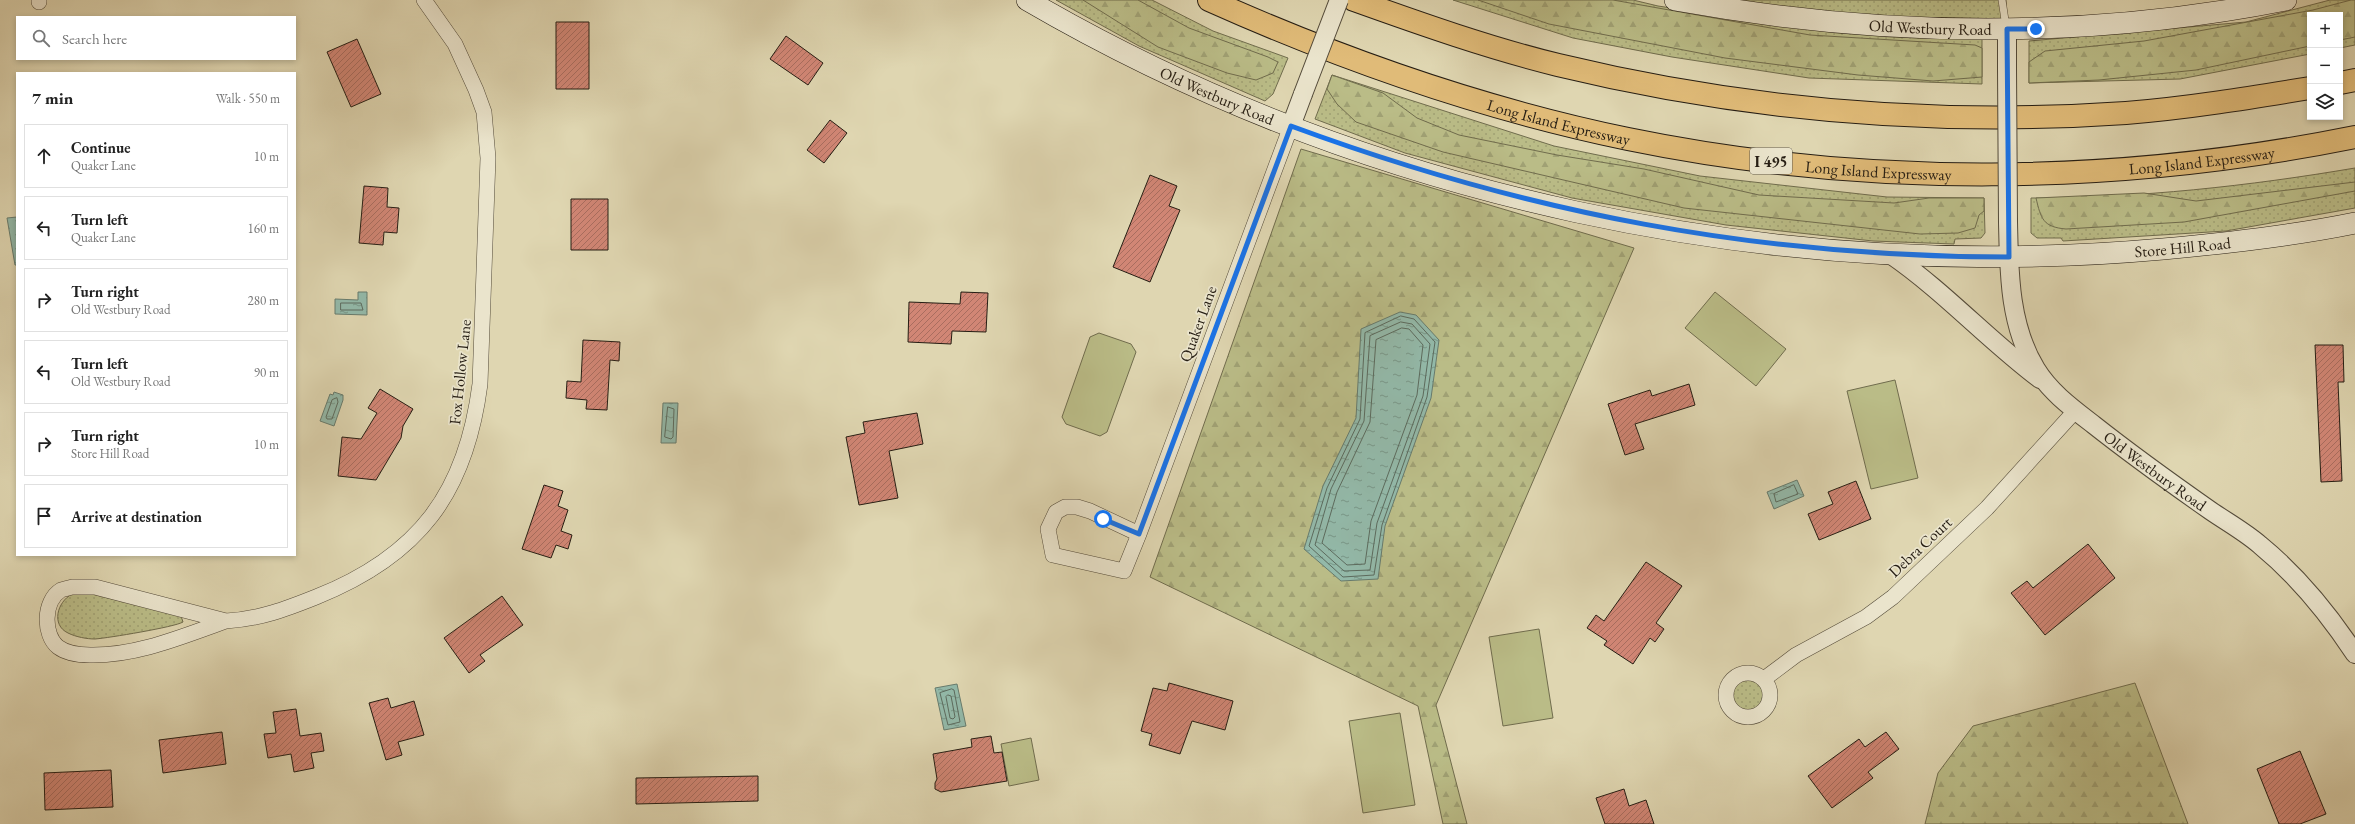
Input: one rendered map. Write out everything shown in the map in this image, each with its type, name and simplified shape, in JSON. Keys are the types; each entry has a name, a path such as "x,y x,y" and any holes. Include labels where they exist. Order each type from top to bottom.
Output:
{"highway":[{"name":"Long Island Expressway","path":"1208,0 1378,69 1502,108 1628,139 1755,159 1817,166 1930,173 2074,172 2201,161 2265,153 2355,137"},
{"path":"1354,0 1434,29 1557,65 1683,91 1810,108 1937,116 2062,116 2189,107 2307,88"},
{"path":"2343,82 2355,80"}],"main road":[{"name":"Old Westbury Road","path":"1027,0 1072,26 1222,98 1291,126 1426,172 1561,208 1719,237 1818,249 1890,254 2009,257"},
{"name":"Old Westbury Road","path":"1687,1 1836,23 1923,28 2007,29"},
{"path":"2007,29 2107,26 2215,6 2280,1"},
{"name":"Store Hill Road","path":"2009,257 2108,253 2198,246 2294,234 2355,223"}],"street":[{"name":"Fox Hollow Lane","path":"226,621 95,587 72,587 60,590 49,606 47,619 49,634 57,646 67,652 90,655 153,646 226,621 251,620 279,611 348,584 398,552 438,511 458,474 469,445 476,416 480,384 488,158 484,112 476,90 455,44 424,0"},
{"path":"1291,126 1339,0"},
{"name":"Old Westbury Road","path":"2007,29 2008,222 2011,286 2017,320 2035,367 2046,384 2076,410 2131,453 2259,544 2310,592 2324,608 2355,654"},
{"name":"Quaker Lane","path":"1139,534 1077,507 1065,507 1056,512 1048,529 1054,555 1124,571 1139,534 1291,126"},
{"path":"1890,254 1919,275 2001,349 2046,384"},
{"name":"Debra Court","path":"1764,679 1796,655 1866,617 1893,597 1987,508 2076,410"}],"lane":[{"path":"2002,0 2007,29"}],"green space":[{"path":"1056,0 1152,0 1213,31 1288,58 1273,94 1265,101 1139,46"},
{"path":"1083,0 1138,0 1189,28 1278,62 1273,73 1256,80 1227,73 1158,47"},
{"path":"1453,0 1633,0 1658,6 1812,29 1982,37 1982,84 1809,78 1672,57 1573,38"},
{"path":"1478,0 1613,0 1810,35 1975,45 1982,48 1982,77 1933,81 1858,75 1725,58 1549,24"},
{"path":"1675,0 2006,0 2007,29"},
{"path":"2330,0 2355,0 2355,45 2343,47 2343,12 2307,12 2307,55 2180,79 2029,83 2029,41 2246,22"},
{"path":"2355,0 2355,37 2343,39 2343,12 2307,12 2307,47 2196,70 2099,80 2029,83 2029,62 2045,51 2144,41 2313,10"},
{"path":"1332,75 1554,146 1700,176 1887,197 1984,198 1985,233 1981,238 1955,239 1954,244 1873,241 1726,225 1572,198 1405,153 1315,119"},
{"path":"1332,75 1383,93 1417,118 1459,135 1557,155 1644,169 1759,195 1894,203 1929,198 1984,198 1984,211 1979,215 1975,228 1958,233 1920,234 1684,208 1443,152 1356,122 1337,104 1327,89"},
{"path":"1301,149 1634,248 1436,705 1467,824 1443,824 1418,706 1150,577"},
{"path":"2355,168 2355,208 2226,231 2063,241 2061,238 2037,238 2031,233 2031,198 2112,196 2194,190"},
{"path":"2355,182 2355,191 2184,222 2066,229 2052,226 2044,221 2036,198 2144,193 2196,201"},
{"path":"1715,292 1786,349 1756,386 1685,328"},
{"path":"1099,333 1131,344 1136,352 1107,432 1100,436 1066,424 1062,417 1090,337"},
{"path":"1895,380 1918,478 1871,489 1847,391"},
{"path":"84,592 181,616 183,622 155,629 95,639 74,636 59,625 58,614 63,602 67,598 72,594"},
{"path":"1539,629 1553,718 1503,726 1489,637"},
{"path":"1748,680 1759,684 1763,695 1759,706 1748,710 1737,706 1733,695 1737,684"},
{"path":"2135,683 2188,824 1925,824 1938,773 1973,726"},
{"path":"1400,713 1415,805 1363,813 1349,721"},
{"path":"1031,738 1039,780 1009,786 1001,744"}],"water":[{"path":"16,217 16,265 15,265 7,218"},
{"path":"358,292 367,292 367,315 335,314 335,299 358,300"},
{"path":"1400,312 1416,315 1439,340 1431,398 1385,526 1378,579 1341,581 1304,549 1323,486 1356,418 1361,329"},
{"path":"334,392 343,395 343,400 334,426 320,421 330,394 333,395"},
{"path":"663,403 678,403 676,443 661,443"},
{"path":"1797,480 1804,496 1774,509 1767,492"},
{"path":"957,684 966,726 944,730 935,688"}],"building":[{"path":"556,22 589,22 589,89 556,89"},
{"path":"786,36 823,63 808,85 770,59"},
{"path":"357,39 381,94 351,107 327,52"},
{"path":"830,120 847,133 824,163 807,150"},
{"path":"1150,175 1177,186 1169,206 1180,210 1150,282 1113,267"},
{"path":"364,186 388,188 387,207 399,208 397,233 384,232 383,245 359,243"},
{"path":"571,199 608,199 608,250 571,250"},
{"path":"961,292 988,293 986,332 952,331 951,344 908,342 909,302 960,304"},
{"path":"583,340 620,342 619,361 610,360 607,410 586,409 587,400 566,398 567,381 581,382"},
{"path":"2315,345 2343,345 2344,382 2338,382 2342,481 2321,482"},
{"path":"1689,384 1695,405 1635,424 1644,449 1625,455 1608,404 1650,390 1652,396"},
{"path":"380,389 413,409 403,426 401,438 376,480 338,476 342,437 361,439 377,413 368,408"},
{"path":"917,413 923,444 889,451 898,498 859,505 846,437 865,433 863,422"},
{"path":"1856,481 1871,519 1819,540 1808,514 1833,504 1828,492"},
{"path":"544,485 563,491 558,506 568,510 561,531 572,535 568,549 556,545 551,558 522,549"},
{"path":"2088,544 2115,578 2045,635 2011,593 2027,581 2033,588"},
{"path":"1646,562 1682,586 1656,623 1664,629 1655,642 1650,638 1633,664 1604,645 1607,641 1587,628 1596,615 1604,621"},
{"path":"502,596 523,625 480,655 485,661 469,673 444,638"},
{"path":"1169,683 1233,701 1225,730 1192,721 1180,754 1149,745 1152,734 1141,731 1153,688 1167,691"},
{"path":"388,698 391,708 414,701 424,735 398,742 402,755 386,760 369,703"},
{"path":"296,709 300,736 321,733 324,751 311,753 314,768 294,772 291,754 268,758 264,734 276,733 273,712"},
{"path":"222,732 226,764 163,773 159,740"},
{"path":"1886,732 1899,749 1868,772 1873,778 1832,808 1808,776 1859,739 1865,747"},
{"path":"991,736 994,753 1002,752 1007,781 941,792 935,789 937,779 933,754 972,747 971,739"},
{"path":"2300,751 2326,814 2300,824 2279,824 2257,769"},
{"path":"111,770 113,807 45,810 44,773"},
{"path":"758,776 758,801 636,804 636,778"},
{"path":"1624,789 1629,806 1646,800 1654,824 1605,824 1596,798"}],"route":[{"path":"1103,519 1139,534 1291,126 1378,157 1472,186 1515,198 1611,219 1719,237 1818,249 1890,254 2009,257 2007,29 2036,29"}]}
